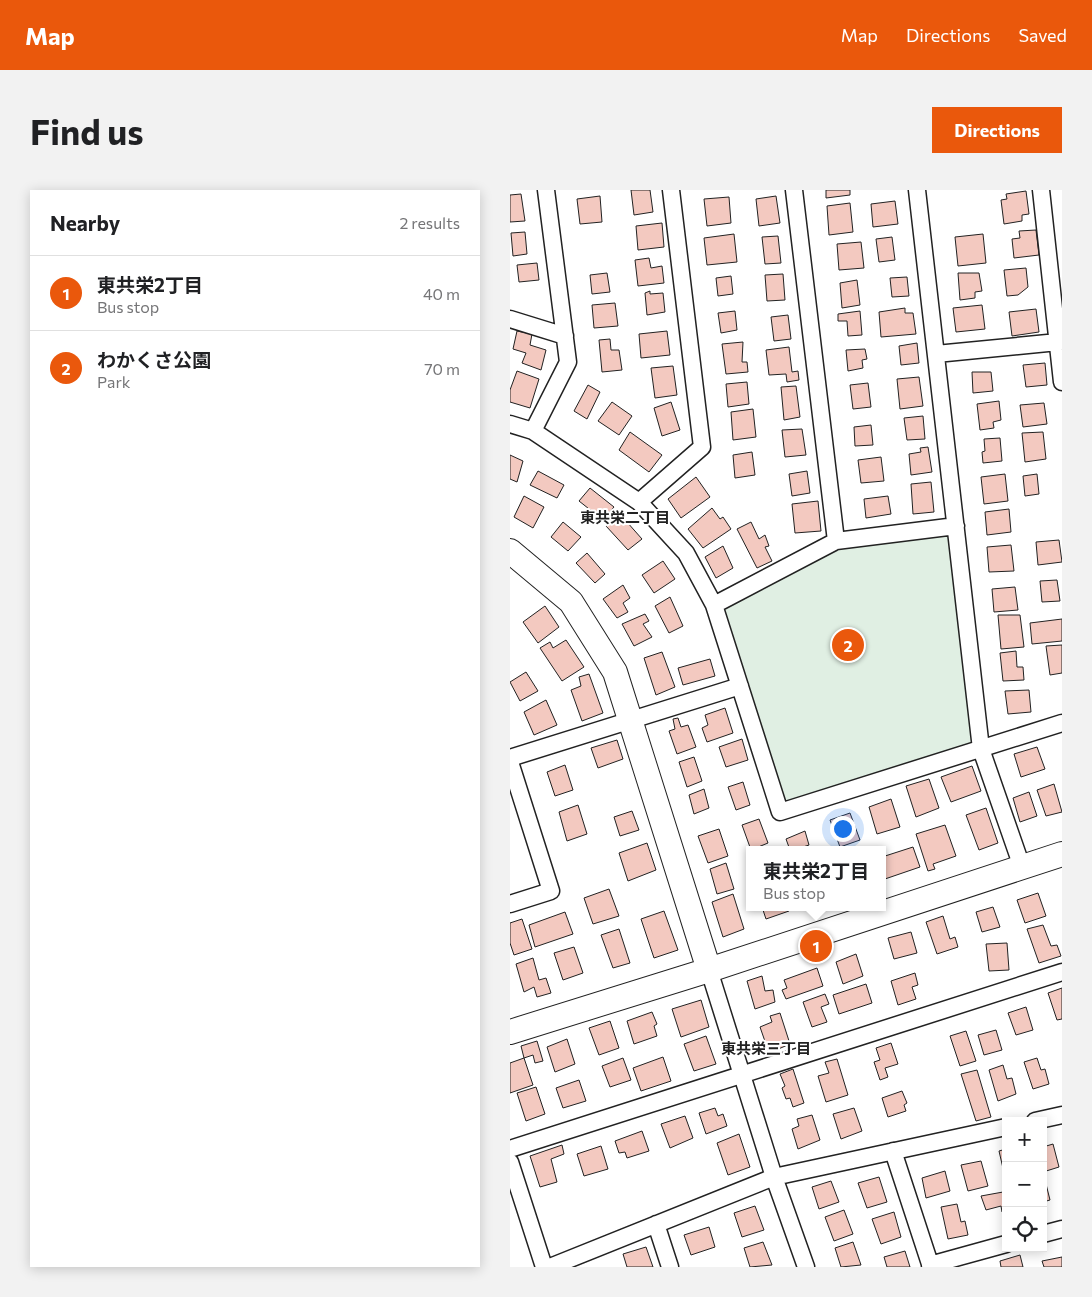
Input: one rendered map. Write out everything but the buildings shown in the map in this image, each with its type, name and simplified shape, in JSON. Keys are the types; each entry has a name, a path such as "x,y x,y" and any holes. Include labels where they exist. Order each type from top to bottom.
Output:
{"street":[{"path":"533,431 568,362 546,190"},
{"path":"639,502 702,447 671,190"},
{"path":"794,190 836,542"},
{"path":"917,190 981,749 1022,867"},
{"path":"1041,190 1056,269 1058,342 1062,382"},
{"path":"510,318 565,336"},
{"path":"936,354 1058,342"},
{"path":"510,424 533,431 639,502 686,553 714,605 780,812 1062,723"},
{"path":"714,605 836,542 956,526"},
{"path":"510,551 571,602 615,672 774,1177 806,1267"},
{"path":"510,904 551,891 510,760 740,686"},
{"path":"510,1032 710,970 1062,854"},
{"path":"510,1149 1062,972"},
{"path":"1047,1118 1062,1115"},
{"path":"550,1267 774,1177 1002,1128"},
{"path":"893,1151 930,1266 1002,1245"},
{"path":"510,1162 544,1267"},
{"path":"656,1224 670,1267"},
{"path":"1047,1233 1062,1229"}],"green space":[{"path":"956,526 981,749 780,812 714,605 836,541"}],"place":[{"name":"わかくさ公園","path":"848,645"},
{"name":"東共栄2丁目","path":"816,946"}],"district":[{"name":"東共栄二丁目","path":"625,518"},
{"name":"東共栄三丁目","path":"766,1049"}]}
